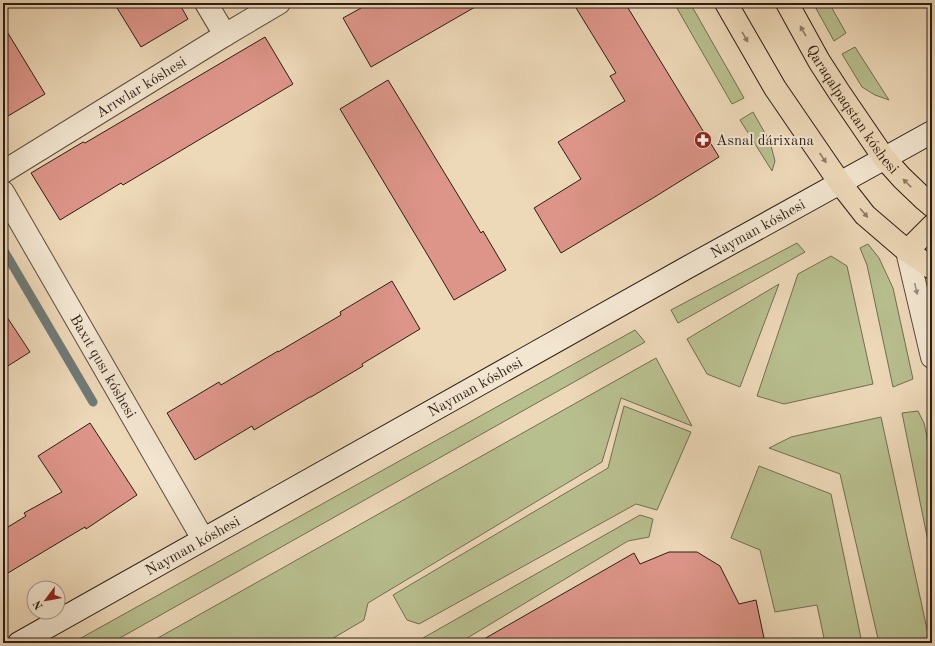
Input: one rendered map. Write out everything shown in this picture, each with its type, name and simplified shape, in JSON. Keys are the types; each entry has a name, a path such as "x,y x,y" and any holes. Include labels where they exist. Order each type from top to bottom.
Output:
{"main road":[{"path":"206,3 225,35"},
{"name":"Arıwlar kóshesi","path":"3,172 279,3"},
{"path":"726,3 775,88 840,183 865,216 932,268"},
{"name":"Qaraqalpaqstan kóshesi","path":"787,3 819,61 884,158 902,178 932,206"},
{"name":"Nayman kóshesi","path":"19,643 932,132"},
{"name":"Baxıt qusı kóshesi","path":"3,192 204,540"},
{"path":"907,250 932,226"},
{"path":"907,250 932,357"}],"green space":[{"path":"674,3 690,3 744,98 732,104"},
{"path":"813,3 829,3 846,33 834,41"},
{"path":"855,47 889,100 875,95 862,87 842,54"},
{"path":"753,112 770,142 775,161 772,171 740,120"},
{"path":"797,243 805,252 678,323 671,310"},
{"path":"868,244 879,258 893,288 913,379 893,387 867,265 860,248"},
{"path":"831,256 847,266 873,384 784,404 757,396 798,274"},
{"path":"779,284 740,387 707,374 687,339"},
{"path":"635,330 645,342 111,643 72,643"},
{"path":"656,358 692,426 621,398 602,462 368,603 364,620 325,643 149,643"},
{"path":"624,406 691,432 657,510 636,504 419,624 407,620 393,595 608,468"},
{"path":"918,411 924,423 932,460 932,561 902,413"},
{"path":"881,417 930,643 879,643 840,474 769,448 791,437"},
{"path":"759,466 831,494 862,643 825,643 817,605 775,612 760,550 731,538"},
{"path":"640,515 653,519 649,537 628,541 459,643 422,643 423,638"}],"building":[{"path":"114,3 179,3 188,19 141,47"},
{"path":"370,3 482,3 371,67 343,18"},
{"path":"573,3 625,3 719,157 561,253 534,208 581,179 558,142 625,101 610,76 616,73"},
{"path":"3,25 45,94 3,119"},
{"path":"265,37 293,84 123,185 121,183 60,220 31,173"},
{"path":"388,80 481,233 483,231 506,270 454,300 340,109"},
{"path":"392,281 420,329 362,364 363,366 311,397 254,430 252,426 195,460 167,413 219,382 221,385 278,352 341,315 340,312"},
{"path":"3,311 30,352 3,369"},
{"path":"90,423 137,495 86,529 85,527 3,576 3,530 26,516 24,513 62,492 38,456"},
{"path":"669,552 697,552 720,566 739,604 756,600 765,643 477,643 634,553 640,564"}],"waterway":[{"path":"3,249 93,402"}],"place":[{"name":"Asnal dárixana","path":"703,140"}]}
